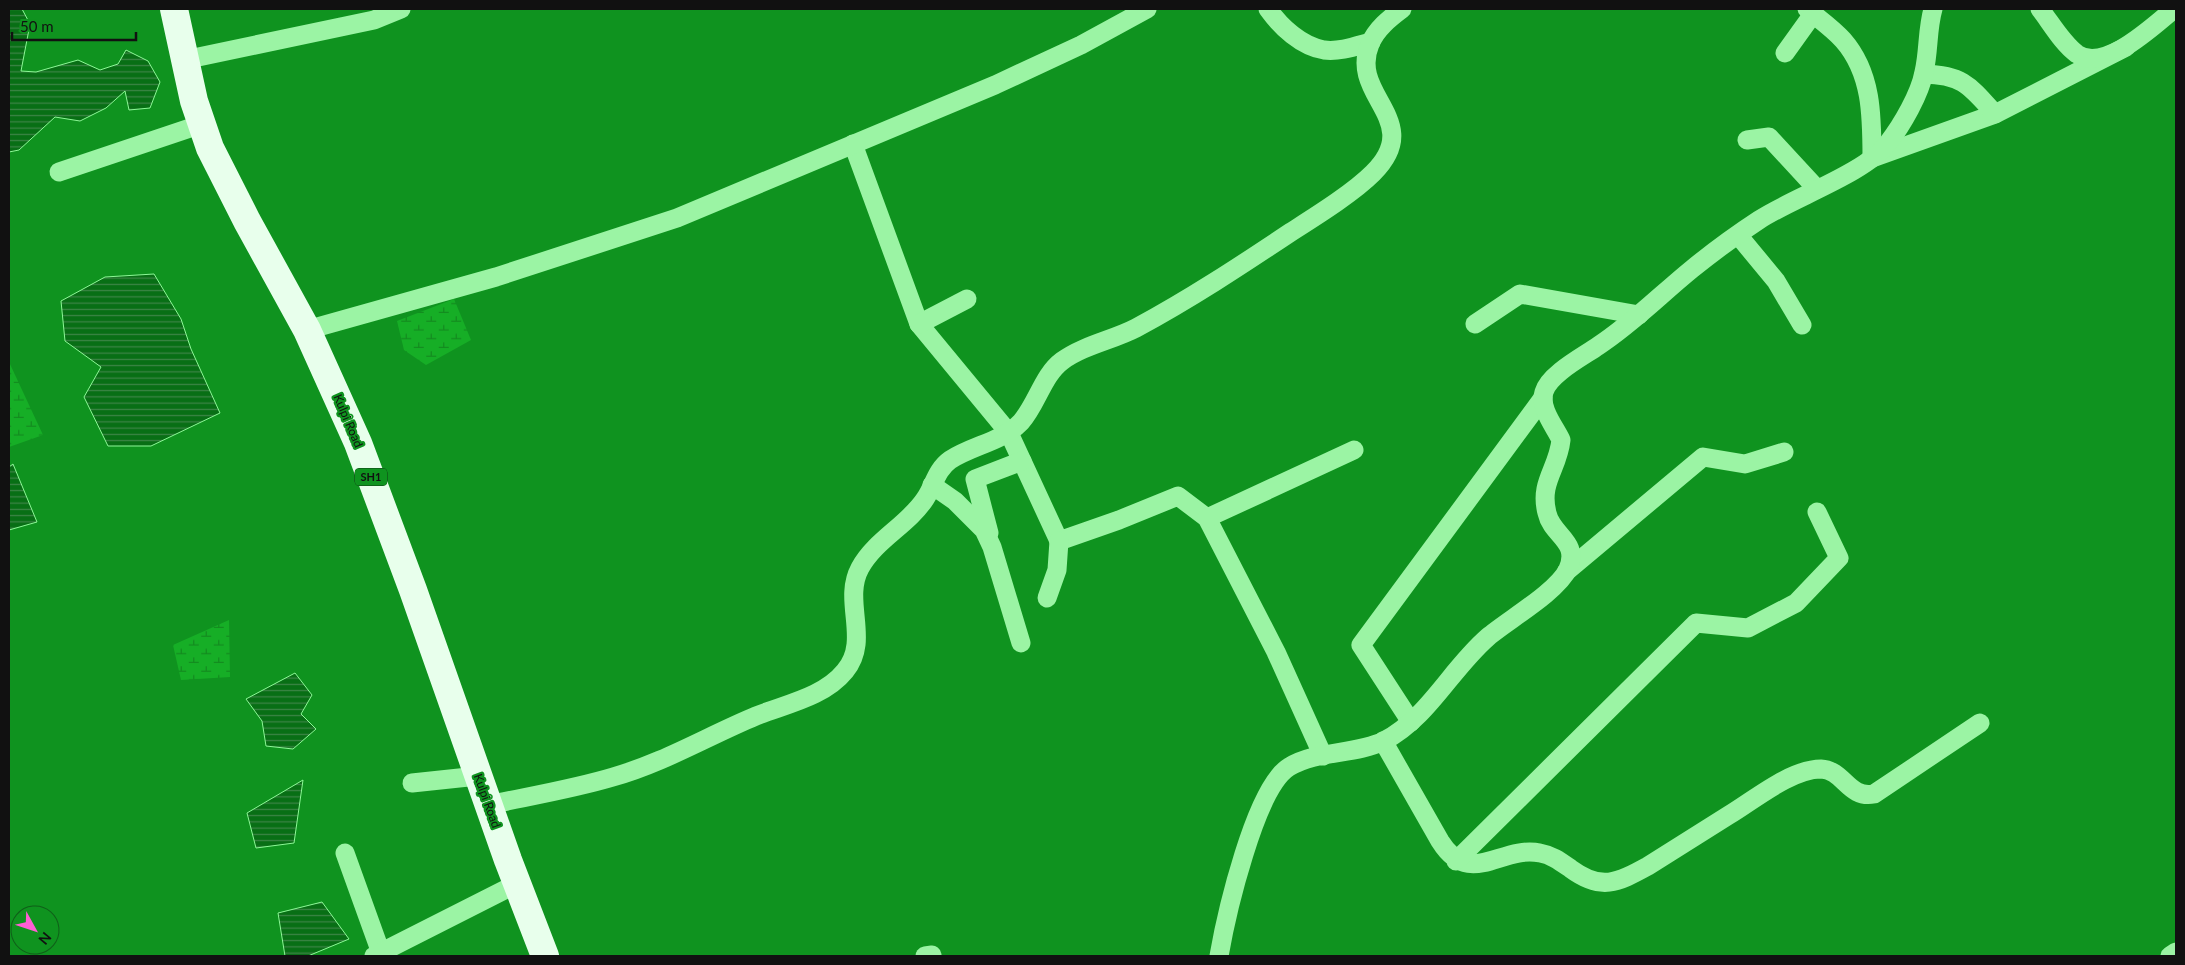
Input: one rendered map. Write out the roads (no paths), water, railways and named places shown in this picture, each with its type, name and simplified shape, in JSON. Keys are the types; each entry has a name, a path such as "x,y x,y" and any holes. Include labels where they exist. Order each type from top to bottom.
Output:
{"main road":[{"name":"Kulpi Road","path":"174,9 184,60 210,148 307,330 362,453 410,581 488,805 546,956"}],"street":[{"path":"184,60 374,20 401,9"},
{"path":"307,330 496,277 678,218 1041,64 1081,45 1147,9"},
{"path":"1268,9 1286,30 1311,45 1324,50 1342,49 1371,42"},
{"path":"488,805 614,777 649,765 753,717 820,691 834,683 848,669 854,658 858,640 854,583 861,566 925,499 938,472 948,462 1009,433 1022,420 1043,389 1049,375 1061,362 1075,353 1131,330 1187,300 1312,218 1371,176 1386,159 1391,144 1392,131 1386,112 1373,90 1366,73 1366,58 1371,42 1379,31 1402,9"},
{"path":"1872,158 1888,144 1914,99 1924,74 1928,25 1933,9"},
{"path":"2040,9 2071,49 2079,55 2097,57 2110,55 2126,47"},
{"path":"1785,53 1810,11 1843,40 1852,52 1868,85 1872,122 1872,158"},
{"path":"1411,722 1361,645 1543,398 1545,389 1560,372 1614,336 1693,268 1760,220 1872,158 1995,114 2126,47 2174,11"},
{"path":"1924,74 1945,74 1969,85 1995,114"},
{"path":"59,172 202,124"},
{"path":"1747,140 1770,137 1817,189"},
{"path":"854,144 919,324 1009,433 1059,540 1057,570 1047,598"},
{"path":"1738,235 1776,281 1802,325"},
{"path":"1475,324 1520,294 1639,315"},
{"path":"919,324 967,299"},
{"path":"1543,398 1546,412 1562,440 1556,463 1545,486 1547,513 1553,526 1570,547 1572,558 1567,571"},
{"path":"1207,518 1354,450"},
{"path":"1219,956 1236,884 1261,809 1275,782 1288,768 1323,756 1355,750 1383,741 1411,722 1427,708 1461,664 1487,638 1537,600 1567,571 1703,457 1745,464 1784,452"},
{"path":"1021,642 992,547 975,479 1022,461"},
{"path":"932,485 956,501 970,514 984,530 992,547"},
{"path":"1059,540 1119,520 1178,496 1207,518 1276,652 1323,756"},
{"path":"1456,861 1696,623 1748,628 1796,603 1839,558 1817,512"},
{"path":"1383,741 1440,841 1448,854 1456,861 1464,864 1474,864 1525,852 1539,852 1553,856 1588,880 1612,883 1625,879 1648,866 1789,778 1822,769 1832,772 1858,794 1866,796 1874,794 1980,723"},
{"path":"412,783 478,776"},
{"path":"345,852 377,955 518,883"},
{"path":"2170,956 2176,952"}]}
